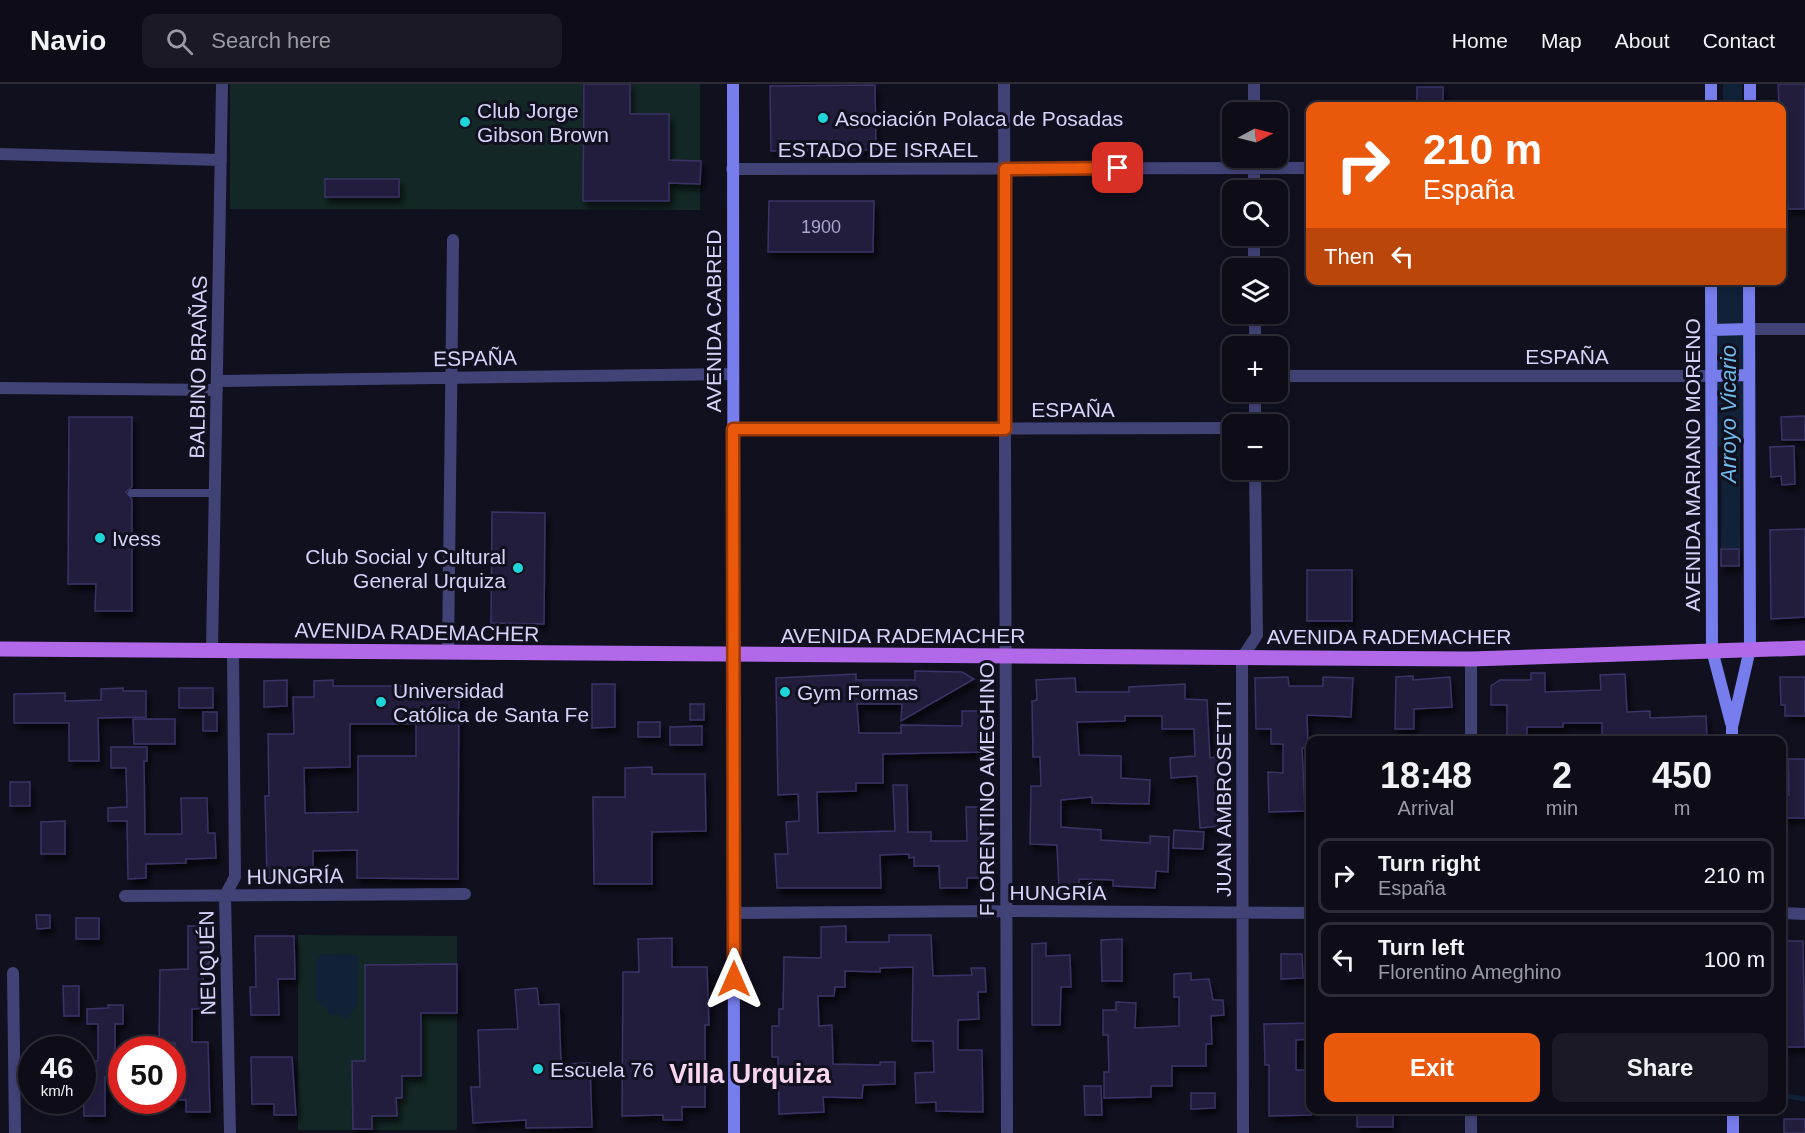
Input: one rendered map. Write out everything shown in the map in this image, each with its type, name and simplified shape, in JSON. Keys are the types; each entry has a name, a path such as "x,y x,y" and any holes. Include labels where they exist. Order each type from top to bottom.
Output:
{"main road":[{"name":"AVENIDA CABRED","path":"733,84 734,1133"},
{"path":"1711,84 1711,102"},
{"path":"1750,84 1750,102"},
{"name":"AVENIDA MARIANO MORENO","path":"1711,285 1712,650 1732,727"},
{"path":"1732,736 1732,727 1750,649 1749,285"},
{"path":"1711,330 1749,329"},
{"path":"1712,375 1749,375"},
{"name":"AVENIDA RADEMACHER","path":"0,649 733,656 1471,659 1805,648"},
{"path":"1733,1114 1733,1133"}],"street":[{"name":"BALBINO BRAÑAS","path":"212,651 222,84"},
{"name":"FLORENTINO AMEGHINO","path":"1004,84 1007,1133"},
{"path":"1254,84 1254,102"},
{"path":"0,154 221,160"},
{"name":"ESTADO DE ISRAEL","path":"732,169 1005,169 1222,164"},
{"name":"ESTADO DE ISRAEL","path":"1288,166 1306,168"},
{"path":"448,653 453,240"},
{"path":"1749,329 1805,330"},
{"name":"ESPAÑA","path":"0,388 733,374"},
{"name":"ESPAÑA","path":"1288,376 1712,375"},
{"name":"ESPAÑA","path":"733,429 1222,428"},
{"path":"1242,658 1257,635 1255,480"},
{"name":"NEUQUÉN","path":"230,1133 225,896 235,877 233,651"},
{"name":"JUAN AMBROSETTI","path":"1242,658 1243,1133"},
{"path":"1471,659 1471,736"},
{"name":"HUNGRÍA","path":"125,896 465,894"},
{"name":"HUNGRÍA","path":"734,913 1005,911 1306,913"},
{"path":"1786,914 1805,914"},
{"path":"13,973 15,1133"},
{"path":"1471,1114 1471,1133"}],"lane":[{"path":"132,493 215,493"}],"green space":[{"name":"Club Jorge Gibson Brown","path":"230,84 700,84 700,210 230,209"},
{"path":"298,935 457,936 457,1130 298,1130"}],"water":[{"path":"1723,84 1742,84 1742,102 1723,102"},
{"path":"1722,285 1741,285 1741,312 1722,312"},
{"path":"1722,390 1740,390 1740,548 1721,548"},
{"path":"321,954 358,955 358,1003 347,1020 339,1014 330,1015 326,1008 316,1001 316,962"}],"building":[{"path":"584,84 630,84 630,114 669,114 669,160 701,161 700,184 669,183 669,201 583,201"},
{"path":"1778,84 1805,84 1805,209 1788,209 1786,102 1779,102"},
{"name":"Asociación Polaca de Posadas","path":"875,85 876,150 771,151 770,86"},
{"path":"1417,87 1443,87 1443,102 1417,102"},
{"path":"325,179 399,179 399,197 325,197"},
{"path":"769,201 874,201 873,252 768,252"},
{"path":"1805,416 1805,440 1782,440 1781,417"},
{"name":"Ivess","path":"69,417 132,417 132,487 126,492 132,499 132,611 95,611 96,584 68,584"},
{"path":"1794,446 1795,484 1782,485 1781,476 1771,477 1770,447"},
{"name":"Club Social y Cultural General Urquiza","path":"492,512 545,513 544,624 491,623"},
{"path":"1805,529 1805,617 1771,619 1770,530"},
{"path":"1721,549 1739,549 1739,566 1721,566"},
{"path":"1307,570 1352,570 1352,621 1307,621"},
{"path":"915,671 962,672 974,679 901,721 902,704 857,704 859,733 901,733 901,725 962,726 962,711 986,711 986,752 883,754 883,783 856,783 856,791 817,792 818,833 895,831 893,785 907,785 908,832 931,832 931,841 967,841 966,807 987,807 989,878 967,878 967,888 940,888 939,866 914,866 914,857 909,858 909,854 880,855 881,888 777,888 775,854 788,854 786,822 799,821 798,794 778,795 776,678 856,674 856,680 915,680"},
{"path":"1531,673 1545,673 1545,692 1601,690 1600,675 1625,674 1627,712 1650,711 1650,718 1706,716 1707,736 1602,736 1602,723 1563,723 1563,727 1527,727 1527,736 1507,736 1507,705 1491,705 1491,686 1500,680 1531,680"},
{"path":"1413,676 1413,680 1450,677 1452,707 1414,709 1414,729 1395,729 1396,677"},
{"path":"1288,677 1289,686 1323,686 1323,677 1353,678 1351,717 1307,715 1306,748 1302,748 1305,811 1269,812 1268,772 1283,773 1283,744 1271,744 1271,729 1256,729 1255,678"},
{"path":"1780,677 1805,677 1805,716 1785,716 1785,705 1781,705"},
{"path":"1075,678 1076,692 1129,692 1129,687 1185,684 1185,699 1207,700 1210,758 1217,757 1221,826 1200,828 1197,776 1171,778 1170,758 1195,756 1194,729 1162,729 1162,716 1125,716 1125,721 1077,722 1079,755 1121,756 1121,778 1150,780 1149,804 1092,803 1092,797 1061,800 1061,827 1101,830 1101,840 1150,843 1150,836 1169,837 1168,872 1156,871 1155,888 1113,886 1113,880 1079,879 1079,890 1059,891 1057,845 1030,844 1031,786 1041,786 1040,757 1033,757 1032,701 1037,700 1036,680"},
{"path":"287,680 287,706 264,707 264,681"},
{"path":"333,680 333,686 459,686 458,879 357,878 357,850 313,851 313,878 267,878 265,796 269,796 268,734 294,734 293,697 314,697 314,681","holes":["350,724 416,724 416,756 358,756 358,812 305,813 304,768 350,767"]},
{"path":"592,684 615,684 615,727 592,728"},
{"path":"123,688 123,691 146,691 146,717 98,718 99,761 69,761 69,723 14,723 14,694 65,693 65,701 101,700 101,689"},
{"path":"179,688 213,688 213,708 179,708"},
{"path":"690,704 704,704 704,720 690,720"},
{"path":"203,712 217,712 217,731 203,731"},
{"path":"133,719 175,719 175,744 134,744"},
{"path":"638,722 660,722 660,737 638,737"},
{"path":"702,726 702,745 670,745 670,727"},
{"path":"111,747 147,747 147,761 144,761 145,834 182,834 181,798 207,798 208,833 215,833 216,858 186,859 186,863 146,864 146,878 128,879 127,821 108,821 108,808 127,807 126,768 111,768"},
{"path":"1788,759 1805,759 1805,818 1786,818 1786,795 1789,795"},
{"path":"652,767 652,774 705,774 706,831 652,832 652,884 594,884 593,797 625,797 625,768"},
{"path":"10,782 30,782 30,806 10,806"},
{"path":"65,821 65,854 41,854 41,822"},
{"path":"1174,830 1204,832 1203,849 1173,848"},
{"path":"36,915 50,915 50,928 37,929"},
{"path":"76,918 99,918 99,939 76,939"},
{"path":"188,926 208,926 209,964 203,965 204,1009 192,1009 192,1042 208,1042 210,1112 186,1112 186,1036 159,1036 160,970 188,969"},
{"path":"846,926 846,942 889,942 889,935 931,935 933,976 972,975 971,968 985,968 986,992 978,992 979,1019 958,1020 958,1050 982,1050 983,1112 936,1111 936,1102 916,1103 915,1073 934,1072 933,1041 912,1041 913,967 880,968 880,972 845,971 845,987 835,987 834,996 818,996 819,1026 832,1025 833,1064 880,1065 880,1062 895,1062 895,1084 863,1085 862,1098 823,1097 824,1112 779,1114 778,1057 772,1057 772,1026 779,1026 779,1009 783,1009 784,957 821,958 821,927"},
{"path":"255,936 294,936 295,979 278,979 279,1015 251,1015 250,987 256,987"},
{"path":"672,938 672,967 707,967 709,1025 705,1025 705,1107 682,1107 682,1120 663,1120 663,1115 622,1116 623,972 639,972 638,939"},
{"path":"1122,939 1122,981 1102,981 1101,940"},
{"path":"1786,941 1803,941 1805,1047 1786,1047"},
{"path":"1046,943 1046,956 1070,955 1071,987 1061,987 1060,1025 1032,1025 1032,944"},
{"path":"1281,954 1302,954 1303,978 1281,979"},
{"path":"457,964 457,1013 421,1013 421,1076 402,1076 402,1098 396,1098 397,1116 372,1116 372,1129 353,1129 352,1061 365,1061 365,965"},
{"path":"1191,973 1191,980 1209,979 1213,1000 1223,1000 1224,1015 1211,1016 1212,1044 1206,1044 1206,1066 1172,1066 1172,1086 1151,1086 1151,1097 1104,1098 1104,1072 1109,1072 1108,1035 1103,1035 1103,1010 1116,1010 1116,1002 1136,1003 1135,1028 1179,1026 1179,997 1174,997 1174,974"},
{"path":"63,986 79,986 79,1016 64,1016"},
{"path":"537,988 539,1005 559,1004 561,1064 590,1063 592,1127 526,1128 526,1120 473,1123 471,1087 480,1087 478,1030 518,1029 515,990"},
{"path":"108,1005 123,1005 123,1024 115,1024 115,1036 108,1036 105,1116 84,1116 84,1114 96,1114 96,1061 98,1061 98,1024 87,1024 87,1009 108,1008"},
{"path":"1306,1023 1306,1039 1296,1040 1296,1070 1306,1070 1306,1114 1311,1115 1269,1116 1269,1065 1265,1065 1264,1024"},
{"path":"251,1057 292,1057 296,1115 274,1115 274,1104 252,1104"},
{"path":"1084,1086 1101,1086 1102,1115 1085,1115"},
{"path":"1191,1093 1215,1093 1215,1108 1191,1109"},
{"path":"1357,1114 1393,1114 1393,1127 1357,1127"},
{"path":"1784,1119 1805,1119 1805,1133 1784,1133"}],"waterway":[{"name":"Arroyo Vicario","path":"1728,433 1729,285"},
{"name":"Arroyo Vicario","path":"1786,1096 1805,1099"}],"place":[{"name":"Asociación Polaca de Posadas","path":"823,118"},
{"name":"Club Jorge Gibson Brown","path":"465,122"},
{"name":"Ivess","path":"100,538"},
{"name":"Club Social y Cultural General Urquiza","path":"518,568"},
{"name":"Gym Formas","path":"785,692"},
{"name":"Universidad Católica de Santa Fe","path":"381,702"},
{"name":"Escuela 76","path":"538,1069"}],"district":[{"name":"Villa Urquiza","path":"750,1074"}],"route":[{"path":"734,979 733,429 1005,429 1005,169 1118,168"}]}
